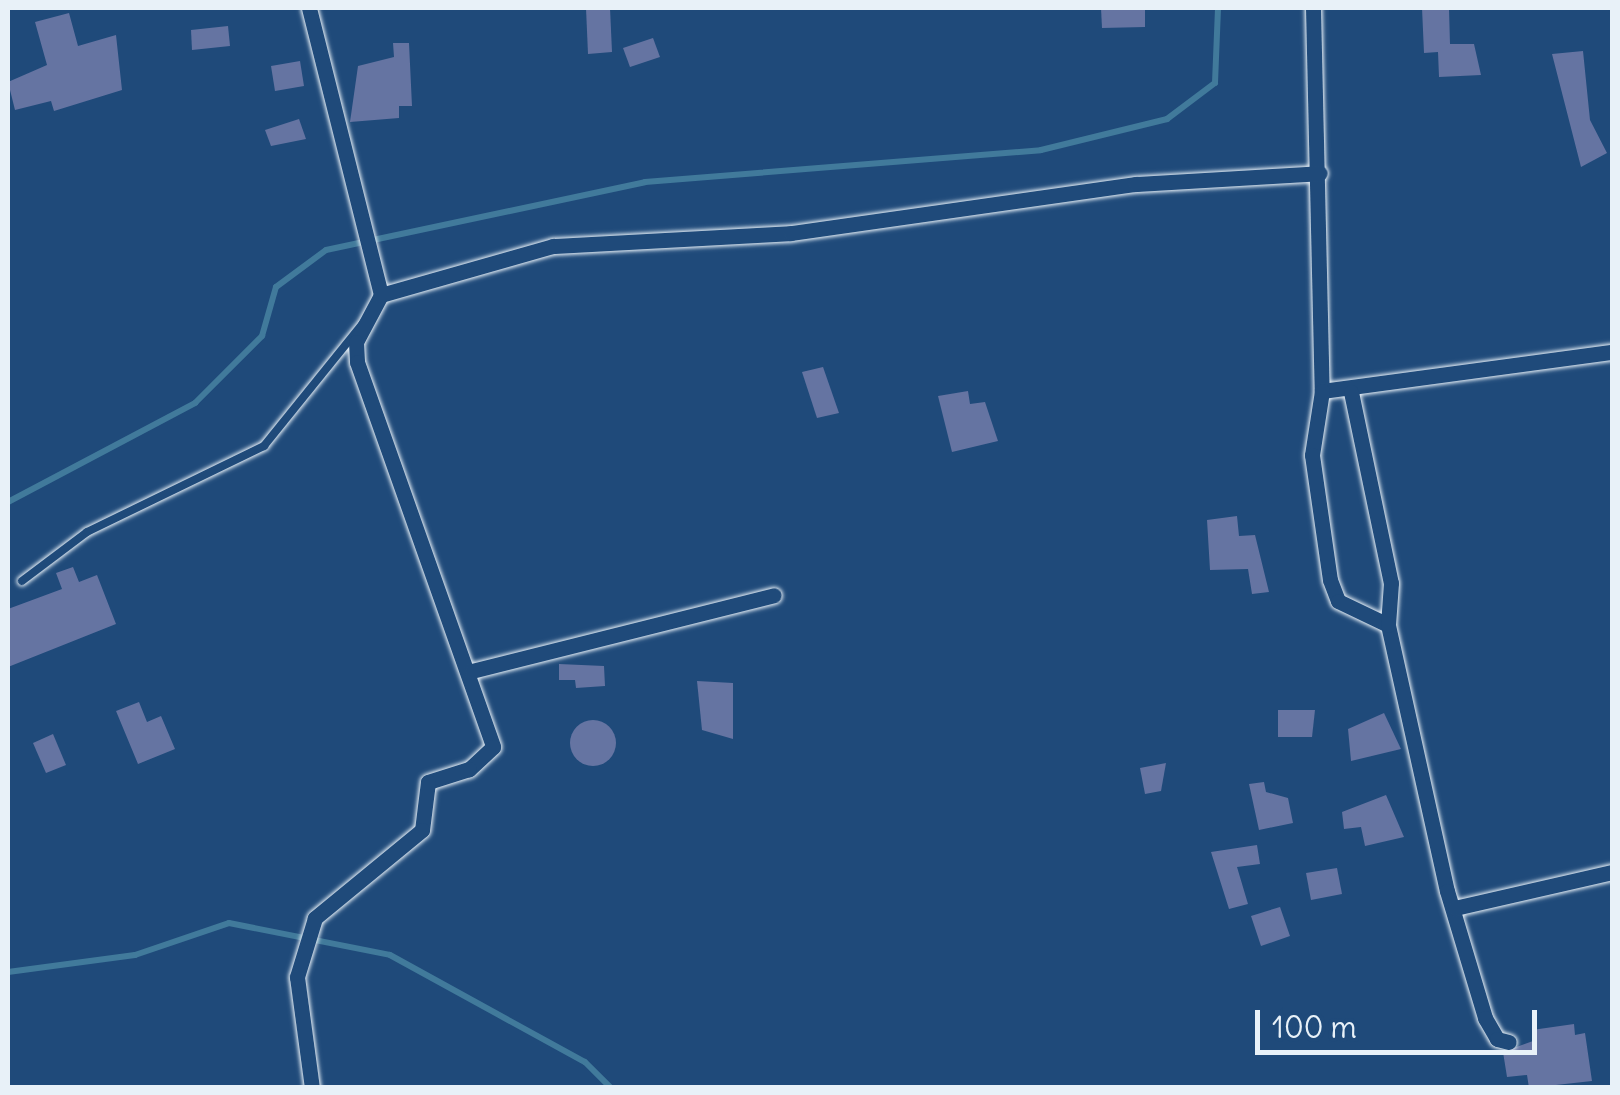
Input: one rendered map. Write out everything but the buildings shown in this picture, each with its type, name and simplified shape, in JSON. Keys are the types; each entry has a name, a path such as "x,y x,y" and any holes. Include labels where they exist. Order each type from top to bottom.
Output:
{"street":[{"path":"309,8 353,208 381,295"},
{"path":"1313,8 1320,172 1322,391 1312,456 1330,580 1338,602 1388,625"},
{"path":"312,1088 298,976 315,918 422,830 428,782 469,769 493,748 472,671 357,362 365,322 381,295 553,246 791,233 1136,184 1320,172"},
{"path":"1322,391 1350,392 1612,352"},
{"path":"1350,392 1391,583 1388,625 1455,908 1485,1018 1497,1040 1510,1042"},
{"path":"472,671 774,595"},
{"path":"1455,908 1612,872"}],"lane":[{"path":"22,581 87,532 264,446 365,322"}],"waterway":[{"path":"8,502 195,403 262,336 276,287 326,250 645,182 1041,150 1167,119 1215,83 1218,8"},
{"path":"8,972 135,955 229,923 390,955 585,1062 611,1088"}]}
